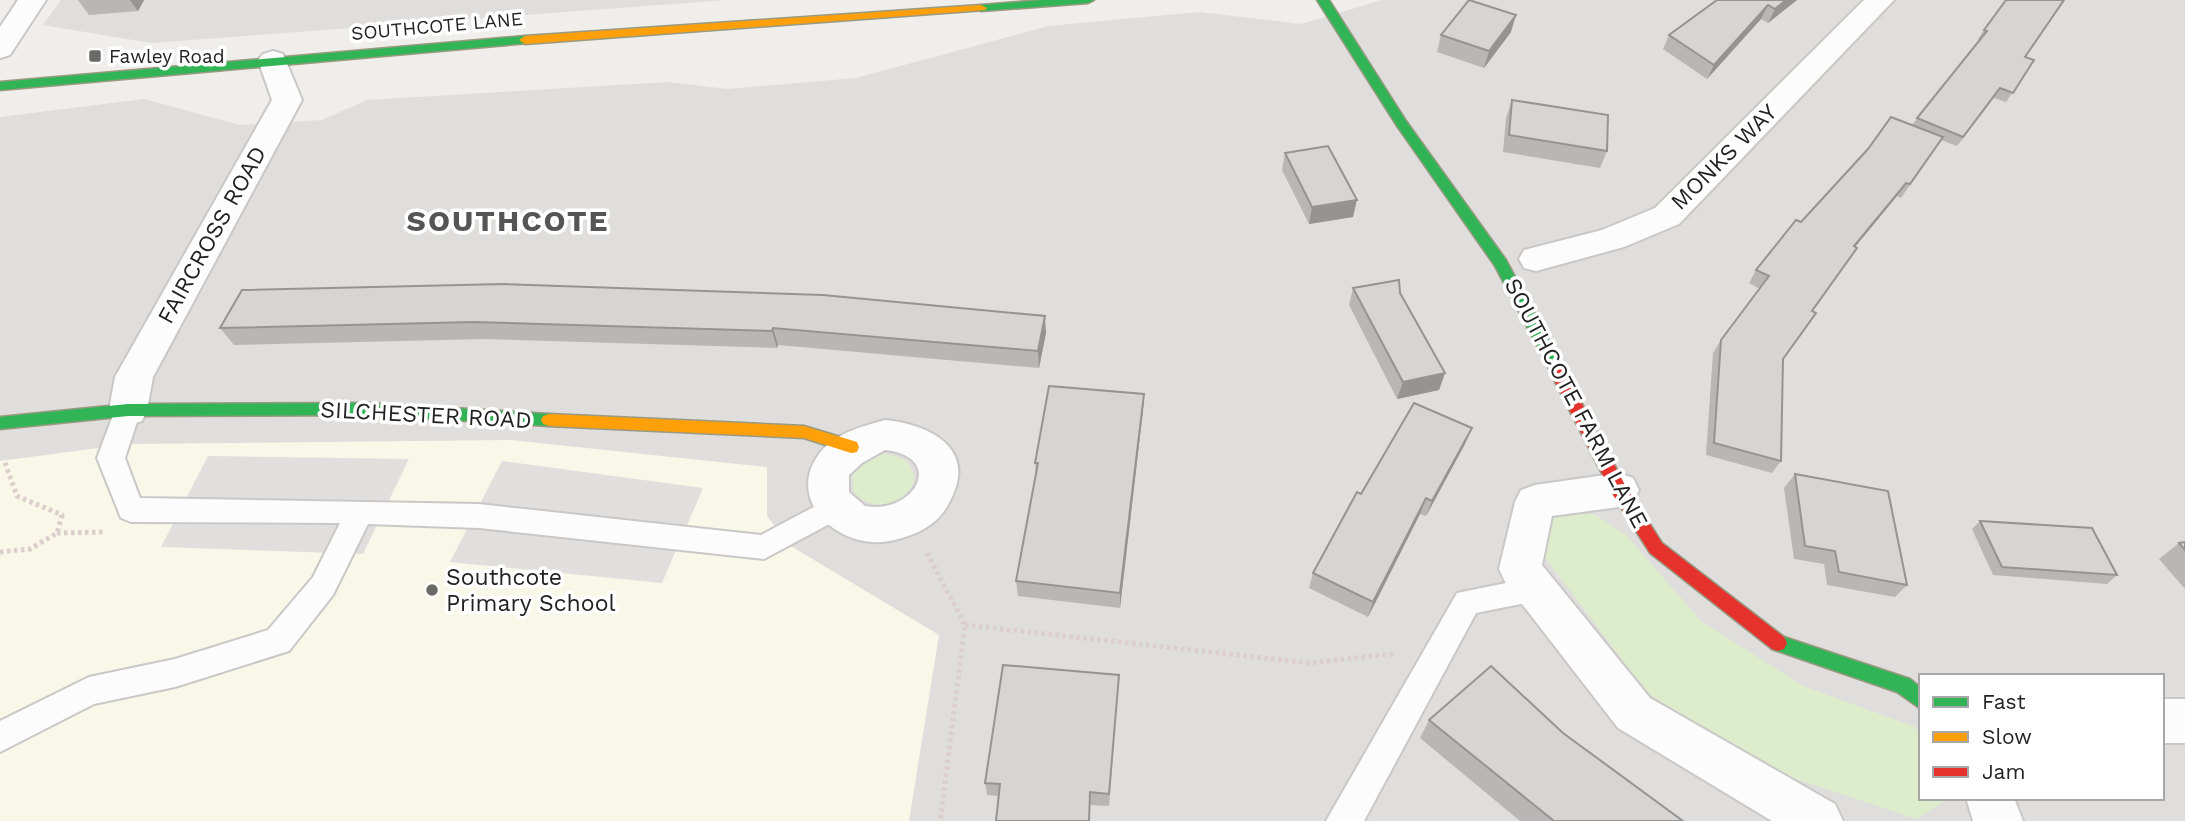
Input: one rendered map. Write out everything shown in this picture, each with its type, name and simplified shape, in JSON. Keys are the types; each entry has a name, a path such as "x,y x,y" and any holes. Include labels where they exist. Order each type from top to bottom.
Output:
{"street":[{"path":"0,50 32,0"},
{"name":"SOUTHCOTE LANE","path":"0,86 273,61 1088,0"},
{"name":"SOUTHCOTE FARM LANE","path":"1324,0 1401,123 1501,264 1619,490 1656,548 1775,642 1915,691"},
{"name":"MONKS WAY","path":"1535,259 1612,239 1667,216 1880,0"},
{"name":"FAIRCROSS ROAD","path":"128,410 134,376 287,100 273,61"},
{"name":"SILCHESTER ROAD","path":"0,424 128,410 369,410 637,426 804,432 851,446"},
{"path":"893,435 918,441 930,450 938,463 940,477 936,492 927,505 909,518 876,525 858,522 836,507 828,487 830,472 838,458 851,446 867,438 893,435"},
{"path":"1619,490 1535,502 1520,569 1634,713 1818,821"},
{"path":"2164,721 2185,721"},
{"path":"1991,800 1998,821"}],"lane":[{"path":"128,410 111,458 131,510 479,516 764,547 836,507"},
{"path":"0,737 89,691 175,673 278,641 323,586 360,512"},
{"path":"1356,816 1467,602 1536,590"}],"path":[{"path":"0,552 30,549 57,533 62,515 17,496 4,460 27,421"},
{"path":"909,518 965,625 940,821"},
{"path":"965,625 1310,663 1391,654 1398,644"}],"shaded area":[{"path":"61,0 726,0 151,43 43,25"},
{"path":"1382,0 2185,0 2185,821 0,821 0,117 144,99 240,125 322,120 367,100 668,82 727,89 856,78 1048,26 1199,12 1301,24"},
{"name":"Southcote Primary School","path":"511,440 767,467 767,516 789,545 939,635 909,821 0,821 0,461 128,444"},
{"path":"208,456 409,459 363,554 161,547"},
{"path":"502,461 703,488 662,583 450,562"}],"green space":[{"path":"883,454 904,460 911,468 914,480 903,496 887,504 877,505 860,498 853,490 853,475 864,461"},
{"path":"1553,514 1594,514 1626,535 1701,621 1803,686 1915,727 1919,734 1919,800 1946,800 1917,819 1757,766 1647,692 1543,555"}],"building":[{"path":"1469,0 1516,15 1489,51 1441,35"},
{"path":"1717,0 1786,0 1775,9 1768,5 1714,65 1669,35"},
{"path":"2006,0 2064,0 2025,57 2034,60 2013,93 2000,88 1963,137 1917,118 1987,31 1984,30"},
{"path":"1512,100 1608,115 1607,151 1509,135"},
{"path":"1891,117 1943,137 1910,184 1906,183 1854,246 1857,248 1812,311 1816,313 1783,359 1781,461 1714,443 1721,340 1769,276 1756,270 1796,220 1801,222 1868,149"},
{"path":"1328,146 1357,200 1312,207 1285,153"},
{"path":"1399,280 1400,293 1445,373 1403,382 1353,288"},
{"path":"504,284 823,295 1045,316 1038,351 773,328 772,331 473,322 220,328 242,290"},
{"path":"1049,386 1144,394 1120,593 1016,581"},
{"path":"1414,403 1472,428 1432,501 1426,498 1373,602 1313,573 1357,492 1361,494"},
{"path":"1795,474 1888,491 1907,585 1839,572 1835,551 1805,546"},
{"path":"1980,521 2092,528 2117,575 2002,567"},
{"path":"1003,665 1119,675 1109,794 1090,792 1089,821 996,821 1000,784 985,783"},
{"path":"1491,666 1563,733 1683,821 1554,821 1429,720"}],"traffic: fast":[{"path":"981,8 1088,0"},
{"path":"1323,0 1401,123 1501,264 1559,374"},
{"path":"0,86 525,40"},
{"path":"0,423 128,410 369,409 549,420"},
{"path":"1778,643 1903,685 1919,698"}],"traffic: slow":[{"path":"525,40 981,8"},
{"path":"549,420 804,432 851,447"}],"traffic: jam":[{"path":"1559,374 1619,490 1656,548 1778,643"}],"place":[{"name":"Fawley Road","path":"95,56"},
{"name":"Southcote Primary School","path":"432,590"}],"district":[{"name":"SOUTHCOTE","path":"508,220"}]}
